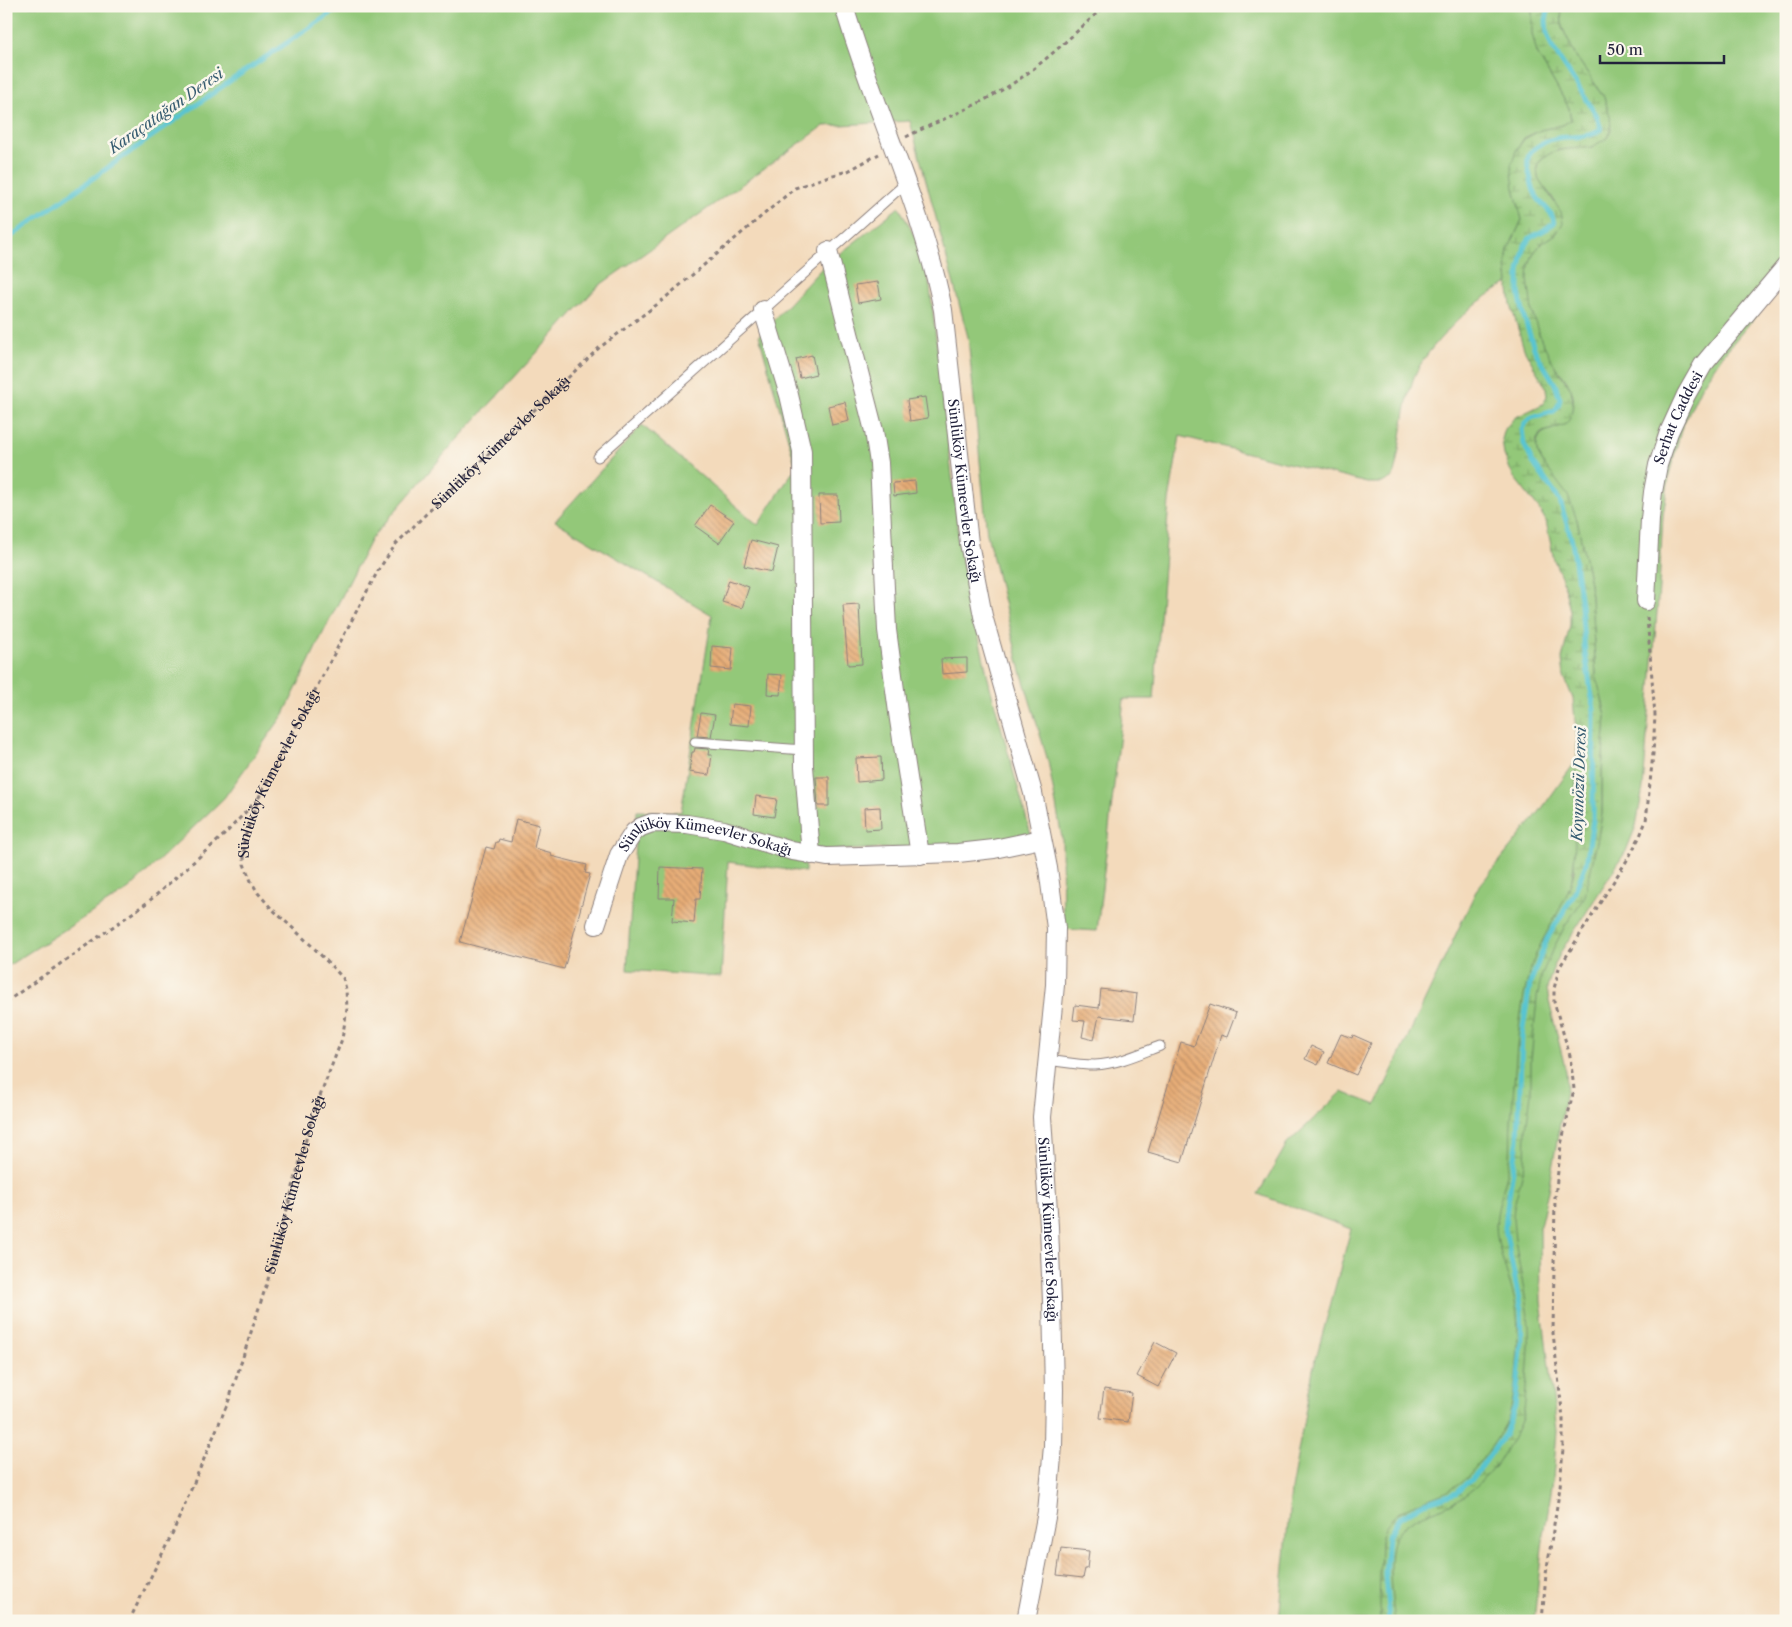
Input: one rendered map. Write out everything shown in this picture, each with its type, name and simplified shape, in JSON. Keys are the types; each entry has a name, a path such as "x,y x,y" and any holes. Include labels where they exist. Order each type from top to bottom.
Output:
{"street":[{"name":"Sünlüköy Kümeevler Sokağı","path":"844,6 928,245 943,310 969,543 987,632 1033,793 1048,868 1056,928 1055,985 1042,1117 1051,1283 1054,1390 1053,1446 1048,1512 1026,1621"},
{"path":"828,251 874,431 879,463 887,630 920,855"},
{"name":"Serhat Caddesi","path":"1646,601 1653,492 1658,465 1669,432 1686,395 1703,365 1786,266"},
{"name":"Sünlüköy Kümeevler Sokağı","path":"763,310 789,395 802,451 804,785 811,855"},
{"name":"Sünlüköy Kümeevler Sokağı","path":"596,925 619,855 634,832 652,823 686,824 724,830 792,852 846,857 920,855 994,849 1041,839"}],"lane":[{"path":"598,457 906,182"},
{"path":"695,742 804,750"},
{"path":"1048,1060 1097,1065 1132,1057 1160,1046"}],"path":[{"path":"893,144 930,124 995,95 1017,81 1052,54 1105,6"},
{"name":"Sünlüköy Kümeevler Sokağı","path":"129,1621 173,1532 229,1400 267,1282 312,1117 342,1039 346,1009 346,990 343,978 271,908 251,881 244,864 244,840 258,799 379,569 396,544 599,348 658,303 795,188 848,171 871,159 893,144"},
{"path":"1542,1621 1546,1574 1560,1487 1563,1448 1563,1419 1553,1332 1555,1197 1561,1145 1574,1089 1570,1056 1554,1002 1554,989 1559,968 1629,857 1646,821 1655,715 1646,601"},
{"path":"6,1002 148,902 224,835 258,799"}],"green space":[{"path":"6,6 1532,6 1537,53 1569,108 1571,120 1563,125 1541,130 1524,138 1516,151 1522,220 1508,250 1506,266 1508,283 1483,298 1470,309 1430,351 1417,371 1409,392 1393,477 1382,483 1367,483 1180,436 1169,501 1154,699 1124,699 1097,931 1063,929 1062,838 1048,761 1021,671 987,534 968,337 910,121 824,126 597,287 446,452 371,539 284,714 224,798 129,889 6,967"},
{"path":"1532,6 1561,6 1562,27 1575,55 1604,97 1610,116 1611,131 1607,138 1592,147 1557,150 1542,158 1537,165 1538,178 1561,212 1563,223 1556,234 1541,244 1533,254 1529,265 1528,279 1532,311 1539,335 1553,363 1571,389 1573,402 1571,417 1566,424 1541,433 1536,441 1537,452 1568,496 1577,520 1590,584 1596,675 1606,716 1602,770 1602,814 1585,896 1565,926 1551,953 1542,974 1537,998 1531,1060 1531,1094 1526,1129 1525,1164 1514,1206 1513,1218 1529,1327 1527,1379 1523,1416 1516,1433 1502,1457 1474,1488 1452,1503 1414,1519 1396,1535 1390,1565 1395,1621 1380,1621 1381,1541 1385,1528 1392,1518 1401,1511 1448,1491 1465,1479 1494,1443 1505,1425 1511,1407 1517,1360 1517,1313 1498,1243 1496,1225 1510,1159 1517,1044 1522,1005 1531,968 1541,943 1566,897 1574,872 1577,742 1573,699 1564,676 1562,659 1570,625 1570,611 1563,581 1554,560 1546,521 1513,476 1504,455 1502,439 1505,429 1514,418 1543,404 1547,396 1546,388 1524,349 1511,305 1506,266 1508,250 1522,220 1514,188 1511,165 1516,151 1524,139 1541,130 1563,125 1571,120 1569,108 1537,53 1532,34"},
{"path":"1561,6 1786,6 1786,280 1722,356 1701,387 1682,427 1670,471 1663,515 1643,788 1636,826 1626,851 1562,950 1552,971 1547,989 1566,1072 1567,1085 1540,1226 1541,1301 1557,1431 1553,1480 1542,1547 1534,1621 1279,1621 1291,1490 1313,1369 1351,1229 1258,1194 1287,1144 1342,1092 1376,1105 1477,889 1540,811 1576,761 1576,848 1571,886 1584,895 1602,814 1602,770 1606,716 1596,675 1590,584 1577,520 1537,452 1537,441 1541,435 1566,422 1570,415 1573,397 1570,387 1553,363 1541,340 1531,310 1528,279 1529,265 1535,250 1543,242 1556,234 1556,206 1538,177 1537,167 1540,160 1546,155 1565,149 1592,147 1604,97 1575,55 1562,27"},
{"path":"899,207 921,248 930,287 962,562 990,687 1031,835 929,847 805,851 805,872 728,862 721,977 627,970 637,811 681,812 712,615 555,521 642,425 758,525 796,467 759,335 822,268"}],"building":[{"path":"878,282 881,299 858,303 855,285"},
{"path":"812,355 816,374 800,378 796,359"},
{"path":"925,397 928,418 910,421 907,400"},
{"path":"845,402 849,421 832,425 828,406"},
{"path":"915,481 916,493 894,496 893,483"},
{"path":"819,495 838,495 839,522 820,523"},
{"path":"710,505 734,521 719,543 695,526"},
{"path":"751,540 778,547 772,572 744,566"},
{"path":"729,580 749,587 742,608 722,602"},
{"path":"859,604 862,664 848,665 843,605"},
{"path":"712,646 733,648 731,670 711,668"},
{"path":"967,658 967,672 942,674 941,659"},
{"path":"768,674 782,675 780,695 767,694"},
{"path":"732,704 751,706 749,726 730,724"},
{"path":"701,713 715,715 711,737 697,736"},
{"path":"695,748 709,749 708,755 712,755 709,775 689,772 692,752 694,752"},
{"path":"881,757 882,780 857,782 856,758"},
{"path":"816,777 829,777 829,806 818,806"},
{"path":"756,796 777,799 774,817 754,814"},
{"path":"880,807 881,829 865,830 864,808"},
{"path":"516,819 539,825 534,848 552,853 551,856 587,865 585,873 590,874 564,969 460,942 486,847 494,849 499,839 511,842"},
{"path":"660,867 702,869 700,899 696,899 694,923 672,921 674,898 659,898"},
{"path":"1101,989 1137,994 1134,1020 1099,1016 1094,1040 1082,1037 1085,1021 1073,1020 1075,1005 1099,1008"},
{"path":"1210,1004 1236,1013 1227,1037 1221,1035 1182,1162 1148,1152 1181,1042 1194,1046"},
{"path":"1341,1034 1352,1038 1353,1035 1371,1043 1356,1075 1328,1063"},
{"path":"1311,1046 1324,1052 1318,1065 1305,1059"},
{"path":"1155,1342 1176,1353 1158,1387 1137,1376"},
{"path":"1104,1389 1132,1393 1128,1422 1100,1418"},
{"path":"1061,1548 1089,1551 1087,1569 1085,1569 1083,1578 1057,1575"}],"waterway":[{"name":"Karaçatağan Deresi","path":"6,240 230,81 342,6"},
{"name":"Koyunözü Deresi","path":"1389,1621 1385,1574 1388,1536 1399,1518 1422,1504 1456,1493 1477,1473 1505,1434 1515,1406 1522,1341 1521,1311 1505,1228 1518,1139 1522,1035 1530,984 1547,939 1573,896 1586,864 1593,820 1594,710 1585,653 1581,604 1572,541 1560,501 1532,461 1524,444 1522,429 1531,418 1554,411 1560,399 1555,384 1535,351 1524,317 1519,292 1519,271 1525,245 1530,238 1554,223 1551,213 1534,192 1528,169 1529,155 1534,148 1552,139 1588,136 1601,129 1596,114 1552,47 1547,34 1546,20 1549,6"}]}
